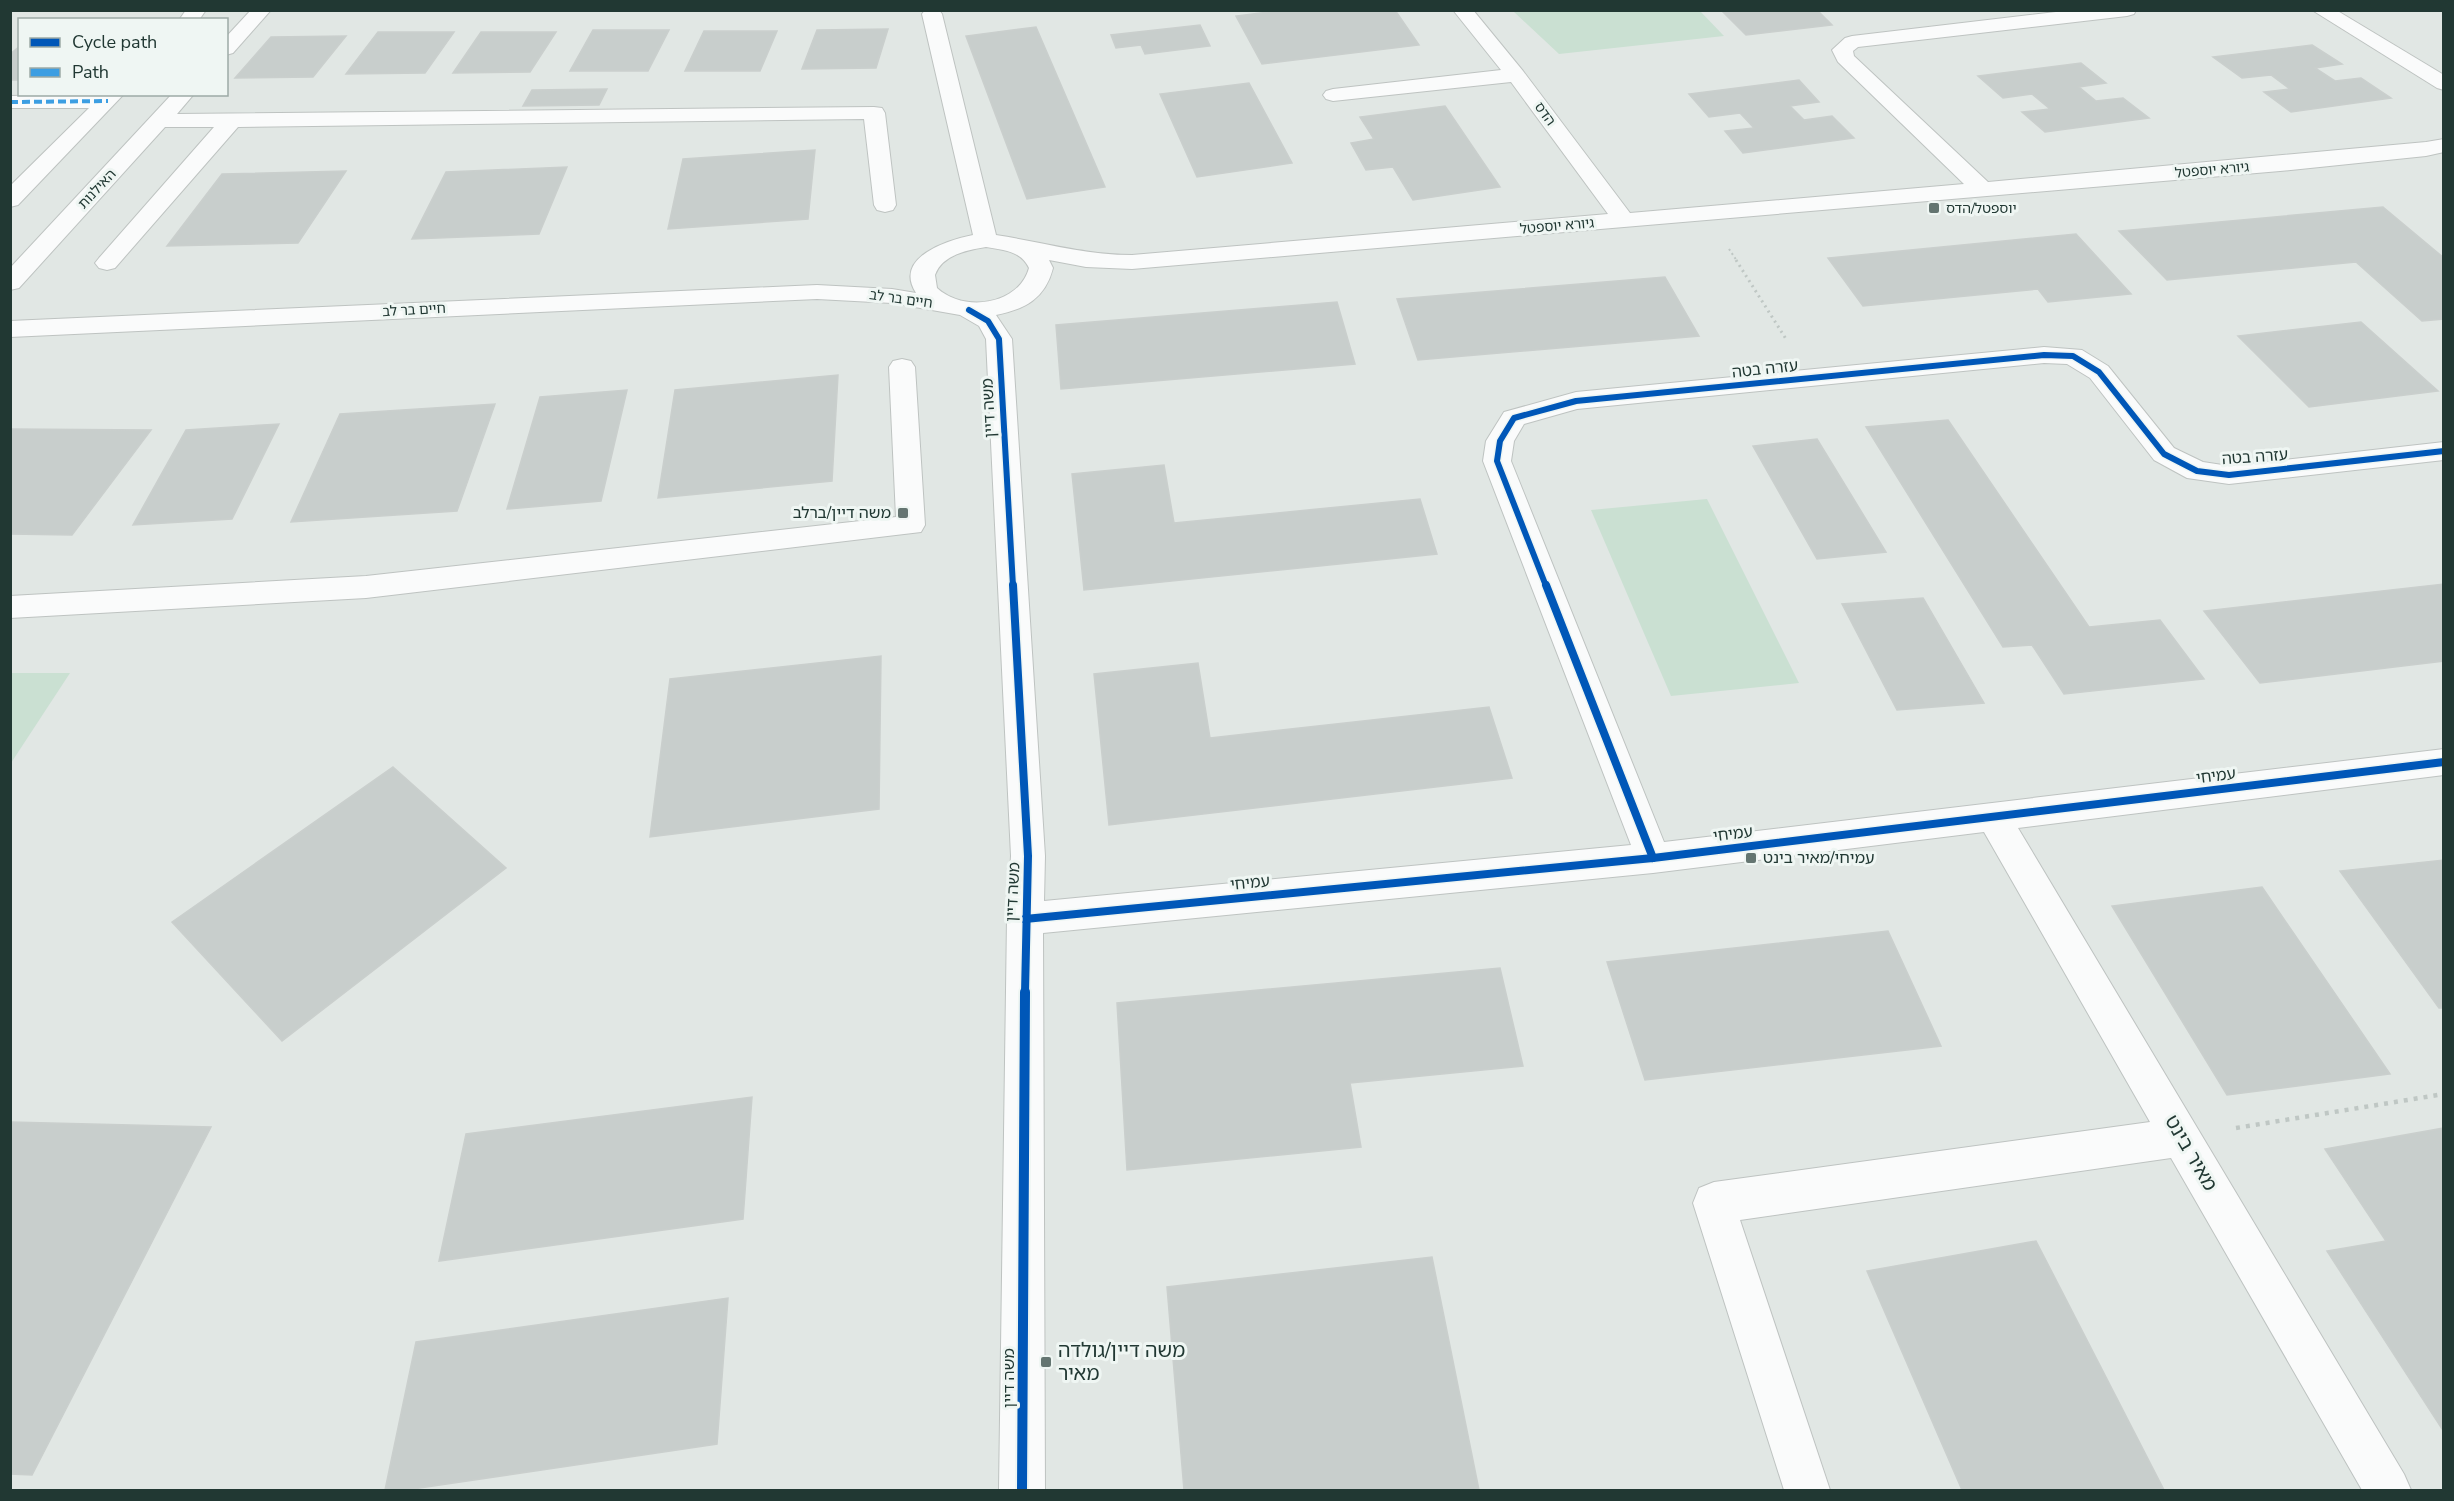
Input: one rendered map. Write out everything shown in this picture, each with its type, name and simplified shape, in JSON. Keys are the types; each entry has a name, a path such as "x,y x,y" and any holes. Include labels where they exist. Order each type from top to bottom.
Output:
{"street":[{"path":"228,47 262,10"},
{"name":"הדס","path":"1462,10 1516,75 1624,220"},
{"path":"1977,10 1995,26"},
{"path":"1981,188 1845,58 1842,50 1852,42 2127,10"},
{"path":"2321,10 2444,84"},
{"path":"932,14 986,240"},
{"path":"1334,95 1516,75"},
{"name":"האילנות","path":"10,283 182,96"},
{"path":"10,102 111,98"},
{"path":"10,200 111,98"},
{"path":"160,121 874,113 885,205"},
{"path":"107,263 232,120"},
{"name":"גיורא יוספטל","path":"1013,243 1061,258 1102,263 1132,262 1981,188 2438,152"},
{"path":"959,308 993,308 1016,301 1036,287 1041,277 1041,266 1036,257 1027,249 1013,243 986,240 966,243 948,249 933,258 925,268 922,279 926,290 935,299 959,308 978,313 992,324 999,339"},
{"name":"חיים בר לב","path":"817,292 899,271 933,258"},
{"name":"גיורא יוספטל","path":"1036,287 1132,262"},
{"name":"חיים בר לב","path":"10,329 817,292 892,296 959,308"},
{"name":"משה דיין","path":"1016,301 999,339 1029,856 1025,919 1022,1491"},
{"name":"עזרה בטה","path":"1653,858 1497,461 1500,441 1514,418 1576,401 2044,355 2073,356 2099,372 2164,454 2197,471 2229,475 2444,451"},
{"path":"10,607 366,586 911,525 902,367"},
{"name":"עמיחי","path":"1025,919 1653,858 2444,762"},
{"name":"מאיר בינט","path":"1994,817 2388,1491"},
{"path":"1807,1491 1714,1203 2181,1137"}],"path":[{"path":"1706,213 1811,378"},
{"path":"2181,1137 2444,1094"}],"green space":[{"path":"1513,11 1700,11 1724,36 1559,54"},
{"path":"1707,499 1799,683 1671,696 1591,510"},
{"path":"10,673 70,673 11,763"}],"building":[{"path":"1283,10 1395,10 1419,45 1262,64 1236,16"},
{"path":"1721,10 1817,10 1832,25 1746,35"},
{"path":"1200,25 1210,46 1145,54 1141,45 1116,48 1111,35"},
{"path":"1036,27 1105,187 1027,199 966,36"},
{"path":"888,29 876,68 802,69 817,30"},
{"path":"593,30 669,30 648,71 570,71"},
{"path":"704,31 777,31 760,71 685,71"},
{"path":"378,32 454,32 425,73 346,74"},
{"path":"481,32 556,32 530,72 453,73"},
{"path":"346,36 313,77 235,78 271,37"},
{"path":"2312,45 2342,64 2315,68 2335,81 2361,78 2391,98 2291,112 2264,92 2290,89 2271,75 2242,78 2213,57"},
{"path":"18,48 18,80 10,80 10,54"},
{"path":"2081,63 2106,83 2079,87 2096,101 2123,98 2149,118 2045,132 2022,112 2050,109 2032,94 2003,98 1978,76"},
{"path":"1799,80 1819,102 1790,106 1804,120 1832,116 1854,138 1743,153 1725,131 1754,128 1740,113 1709,117 1689,94"},
{"path":"1249,83 1292,163 1197,177 1160,94"},
{"path":"607,89 599,105 523,106 532,90"},
{"path":"1445,106 1500,187 1413,200 1393,167 1366,170 1351,143 1374,139 1360,117"},
{"path":"815,150 808,219 668,229 683,159"},
{"path":"567,167 539,234 412,239 446,172"},
{"path":"346,171 298,243 167,246 222,174"},
{"path":"2383,207 2444,258 2444,319 2422,321 2356,262 2167,280 2119,231"},
{"path":"2076,234 2131,294 2048,302 2038,289 1863,306 1828,258"},
{"path":"1665,277 1699,336 1418,360 1397,299"},
{"path":"1337,302 1355,364 1061,389 1056,325"},
{"path":"2361,322 2438,391 2309,407 2238,336"},
{"path":"838,375 832,481 658,498 675,390"},
{"path":"627,390 601,501 507,509 540,397"},
{"path":"495,404 457,511 291,522 340,414"},
{"path":"1948,420 2089,627 2160,620 2204,679 2064,694 2032,645 2003,647 1866,427"},
{"path":"279,424 232,519 133,525 186,430"},
{"path":"10,429 151,430 72,535 10,534"},
{"path":"1817,439 1886,552 1817,559 1753,446"},
{"path":"1164,465 1174,523 1420,499 1437,554 1084,590 1072,474"},
{"path":"2444,584 2444,661 2260,683 2204,611"},
{"path":"1923,598 1984,703 1897,710 1842,604"},
{"path":"881,656 879,809 650,837 670,679"},
{"path":"1198,663 1210,738 1489,707 1512,778 1109,825 1094,674"},
{"path":"393,767 506,868 282,1041 172,922"},
{"path":"2444,860 2444,1008 2439,1008 2340,871"},
{"path":"2262,887 2390,1074 2227,1095 2112,906"},
{"path":"1888,931 1941,1046 1645,1080 1607,962"},
{"path":"1500,968 1523,1066 1350,1083 1361,1147 1127,1170 1117,1003"},
{"path":"752,1097 743,1219 439,1261 466,1134"},
{"path":"10,1122 211,1127 32,1475 10,1474"},
{"path":"2444,1128 2444,1432 2327,1251 2386,1241 2325,1149"},
{"path":"2036,1241 2164,1490 1962,1490 1867,1271"},
{"path":"1432,1257 1479,1490 1184,1490 1167,1287"},
{"path":"728,1298 717,1444 406,1490 385,1490 416,1342"}],"marked path":[{"path":"10,102 108,101"}],"cycle path":[{"path":"969,310 988,321 999,339 1028,856 1025,919 1022,1490"},
{"path":"1653,858 1497,461 1500,441 1514,418 1576,401 2044,355 2073,356 2099,372 2164,454 2197,471 2229,475 2444,451"},
{"path":"1025,919 1653,858 2444,762"}],"place":[{"name":"יוספטל/הדס","path":"1934,208"},
{"name":"משה דיין/ברלב","path":"903,513"},
{"name":"עמיחי/מאיר בינט","path":"1751,858"},
{"name":"משה דיין/גולדה מאיר","path":"1046,1362"}]}
